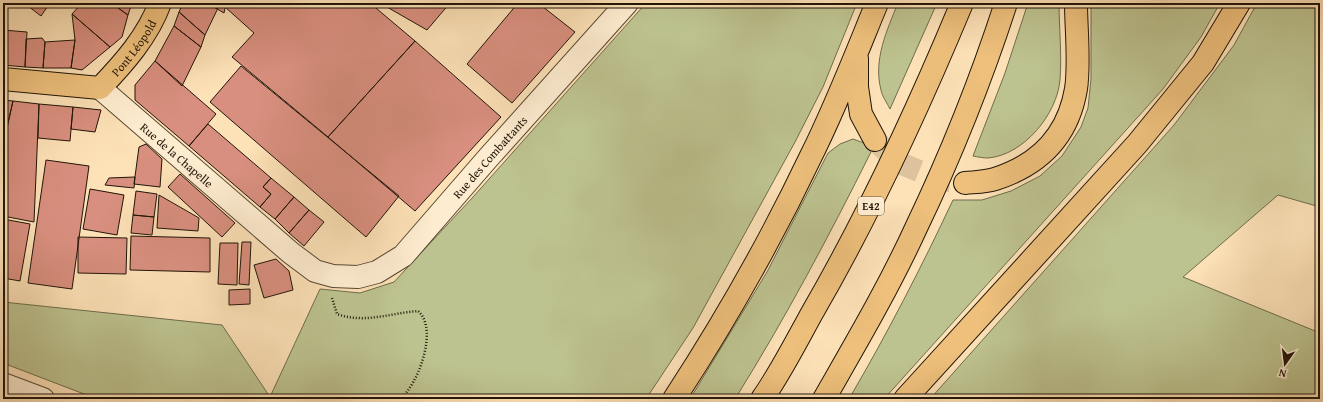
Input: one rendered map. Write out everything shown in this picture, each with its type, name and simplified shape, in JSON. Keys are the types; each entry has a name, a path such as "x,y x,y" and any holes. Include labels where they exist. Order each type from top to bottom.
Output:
{"main road":[{"path":"674,399 708,346 753,269 812,156 877,3"},
{"name":"E42","path":"762,399 826,289 871,205 927,88 962,3"},
{"path":"824,399 874,311 916,229 969,108 1006,3"},
{"path":"965,183 994,179 1025,166 1040,156 1058,137 1067,119 1076,89 1076,3"},
{"path":"905,399 1137,144 1203,63 1239,3"},
{"name":"Pont Léopold","path":"100,88 128,60 158,4"},
{"path":"857,52 857,87 861,114 875,140"},
{"path":"3,79 100,88"}],"street":[{"name":"Rue des Combattants","path":"333,276 358,276 377,272 403,256 488,158 627,3"},
{"name":"Rue de la Chapelle","path":"100,88 291,253 316,271 333,276"},
{"path":"3,384 43,399"}],"path":[{"path":"333,276 332,297 337,314 349,318 373,318 418,311 423,316 427,331 423,361 414,380 400,399"}],"green space":[{"path":"646,3 857,3 823,87 795,142 693,328 646,399 97,399 3,363 3,302 222,325 270,397 320,289 360,293 394,282 473,197"},
{"path":"898,3 937,3 890,109 883,97 879,79 879,68 882,45"},
{"path":"1028,3 1059,3 1061,71 1058,93 1053,106 1045,119 1026,141 1001,155 988,158 973,156 1005,73"},
{"path":"1091,3 1220,3 1201,37 1163,89 884,399 849,399 903,301 953,200 982,200 1011,191 1040,176 1062,156 1081,127 1088,108 1091,79"},
{"path":"1257,3 1320,3 1320,207 1278,195 1183,277 1320,333 1320,399 930,399 1174,125 1234,45"},
{"path":"853,139 864,143 871,152 806,277 735,399 690,399 767,272 828,153 840,144"}],"building":[{"path":"24,3 50,3 41,16"},
{"path":"82,3 111,3 128,15 122,37 110,47 72,14"},
{"path":"111,3 132,3 128,15"},
{"path":"183,3 207,3 218,8 205,35 179,12"},
{"path":"207,3 226,3 224,13"},
{"path":"226,3 370,3 415,41 328,137 232,57 254,33 225,7"},
{"path":"380,3 450,3 427,30"},
{"path":"518,3 538,3 575,32 512,103 467,64"},
{"path":"179,12 205,35 201,47 174,26"},
{"path":"72,14 110,47 82,70 71,68 75,40"},
{"path":"174,26 201,47 182,86 155,61"},
{"path":"3,30 27,32 25,67 3,65"},
{"path":"42,38 45,42 43,68 25,67 26,39"},
{"path":"75,40 71,68 43,68 45,42"},
{"path":"415,41 501,117 415,211 328,137"},
{"path":"155,61 216,114 189,146 135,100 135,85"},
{"path":"241,66 399,196 366,237 210,102"},
{"path":"3,100 13,101 3,144"},
{"path":"13,101 39,104 34,222 3,216 3,146"},
{"path":"39,104 73,107 70,141 38,138"},
{"path":"73,107 101,110 95,132 71,129"},
{"path":"208,124 271,178 263,187 271,194 260,207 189,146"},
{"path":"146,144 162,159 160,187 134,184 139,147"},
{"path":"46,160 89,166 72,289 28,283"},
{"path":"180,174 235,223 222,237 168,187"},
{"path":"135,177 134,188 105,185 109,178"},
{"path":"271,178 294,197 275,219 260,207 271,194 263,187"},
{"path":"90,189 124,195 117,235 83,229"},
{"path":"136,191 157,194 154,217 133,215"},
{"path":"159,195 199,218 198,231 157,228"},
{"path":"294,197 309,210 289,233 275,219"},
{"path":"309,210 324,222 304,246 289,233"},
{"path":"133,215 154,217 152,235 131,233"},
{"path":"3,219 30,224 20,281 3,278"},
{"path":"131,236 210,238 210,272 130,270"},
{"path":"78,237 127,238 126,274 78,273"},
{"path":"242,242 251,242 249,285 239,284"},
{"path":"220,243 238,243 237,285 218,284"},
{"path":"276,259 289,271 293,290 264,298 254,265"},
{"path":"250,289 250,304 229,305 229,290"}],"tunnel":[{"path":"875,140 897,162 941,180 965,183"}]}
